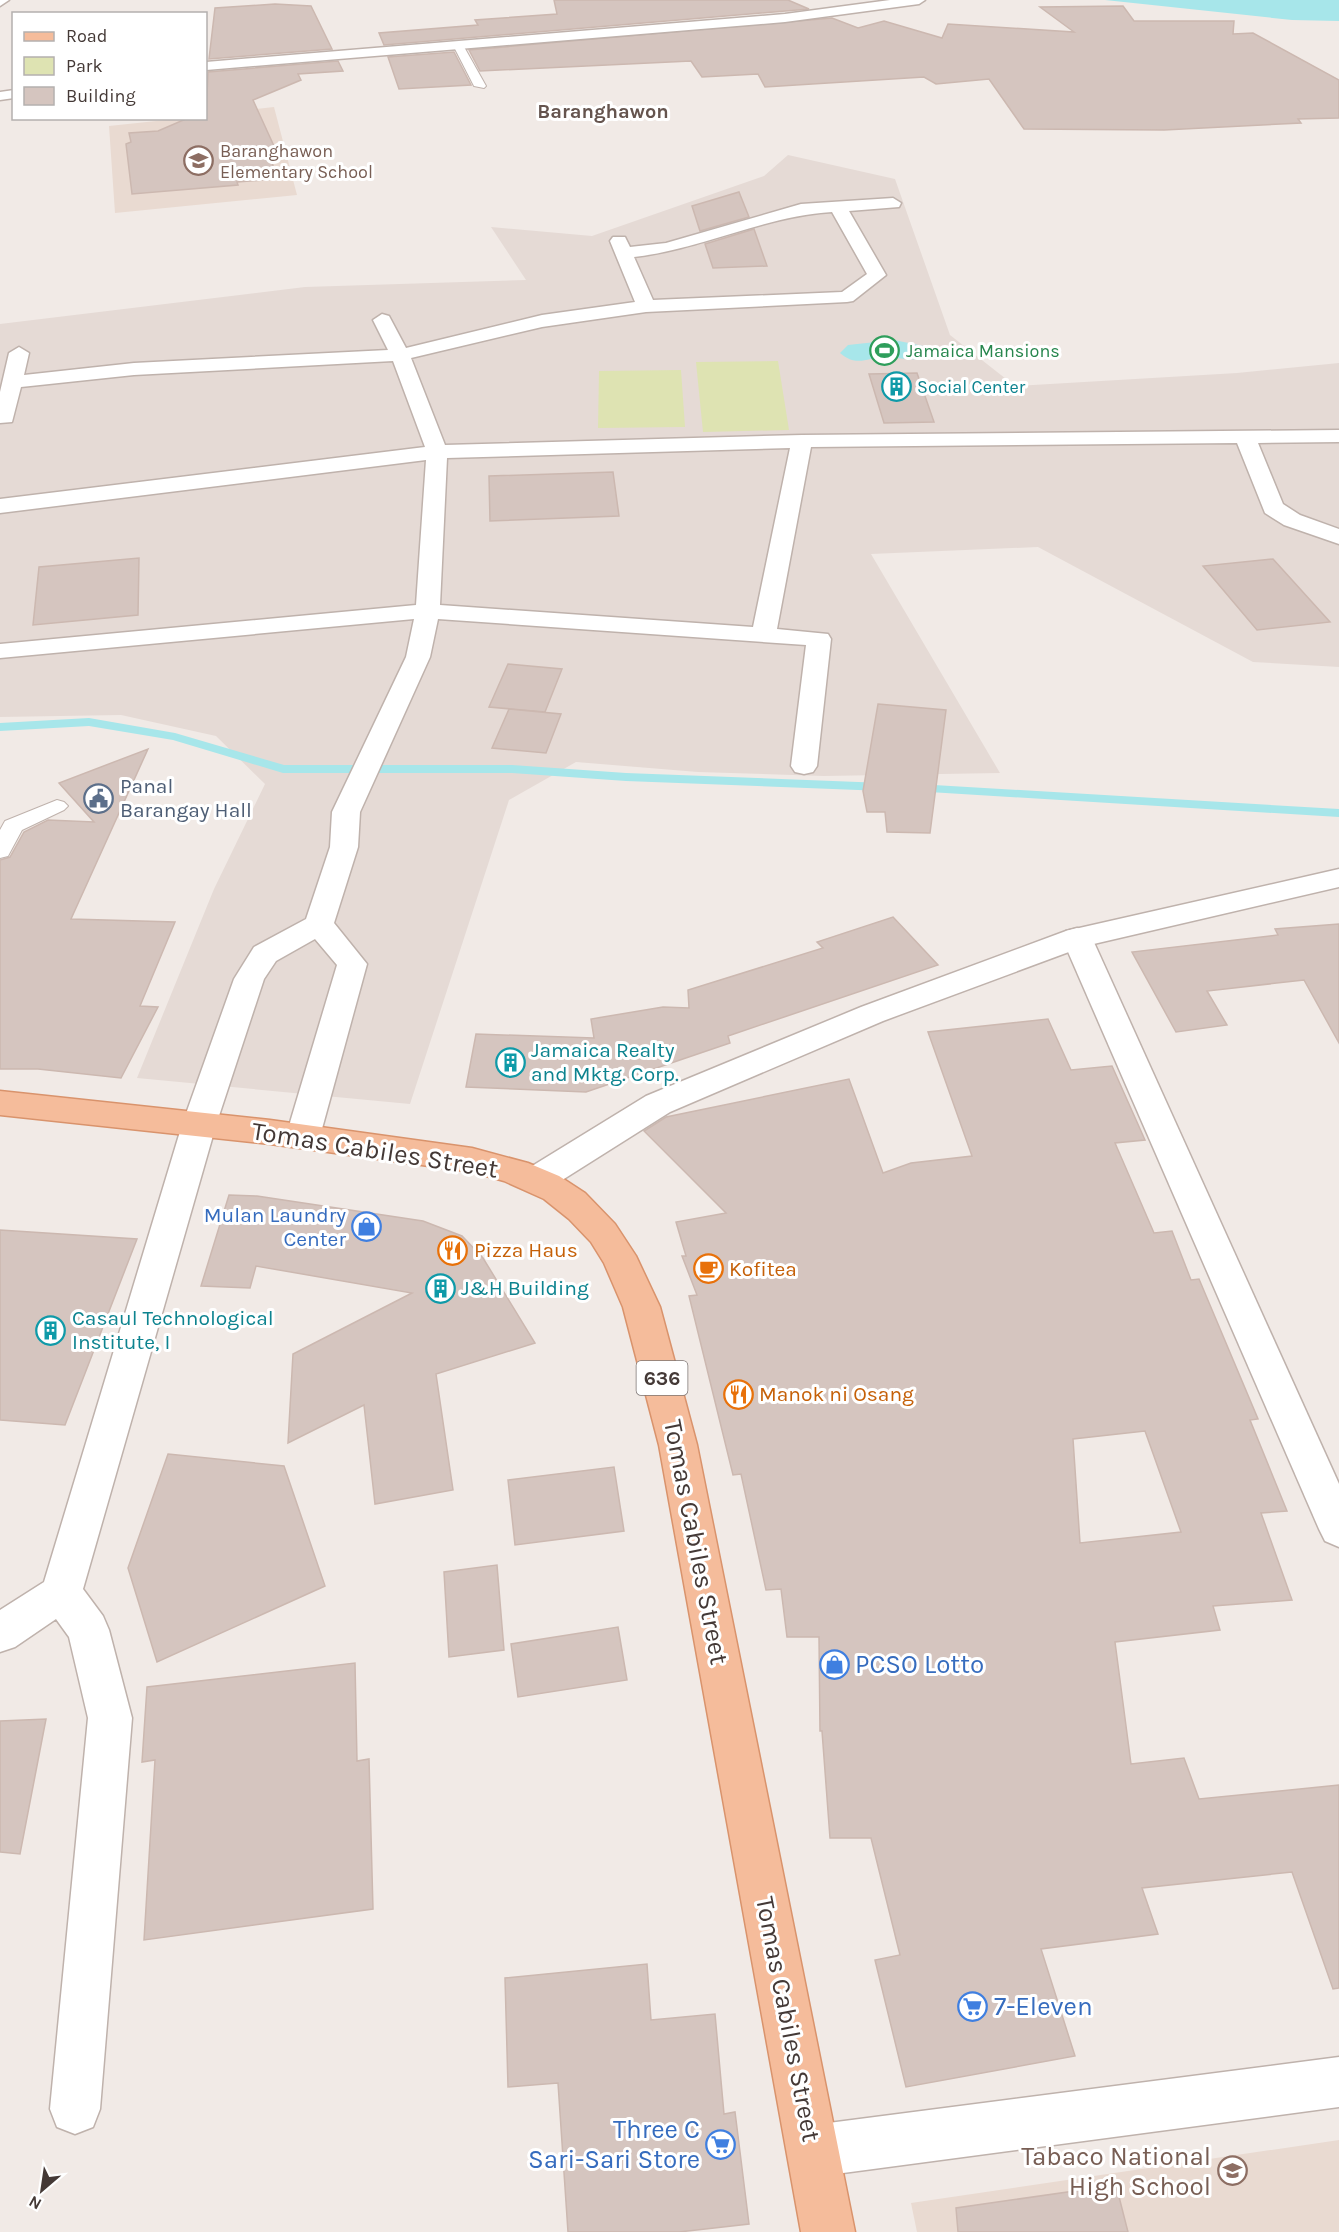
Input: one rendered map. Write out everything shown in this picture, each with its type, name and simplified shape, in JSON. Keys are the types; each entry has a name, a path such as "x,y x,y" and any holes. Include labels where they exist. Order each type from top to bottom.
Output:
{"main road":[{"name":"Tomas Cabiles Street","path":"0,1103 303,1136 496,1166 559,1191 580,1207 603,1233 626,1268 652,1341 678,1445 828,2232"}],"street":[{"path":"207,66 794,18 913,1"},
{"path":"646,306 622,247 667,248 801,209 893,203"},
{"path":"12,382 155,367 400,355 542,321 646,306 847,297 877,275 838,207"},
{"path":"0,1633 61,1593 199,1125 249,979 265,954 320,924 344,847 346,812 418,657 428,611 437,452 400,355 382,320"},
{"path":"5,418 19,353"},
{"path":"1245,436 1274,508 1292,520 1339,537"},
{"path":"0,506 437,452 802,441 1339,436"},
{"path":"764,635 802,441"},
{"path":"0,651 428,611 819,639 804,766"},
{"path":"536,1180 658,1104 872,1014 1077,938 1339,878"},
{"path":"303,1136 352,964 320,924"},
{"path":"1077,938 1339,1529"},
{"path":"61,1593 88,1630 110,1718 75,2109"},
{"path":"813,2151 1339,2082"}],"lane":[{"path":"458,45 480,86"},
{"path":"0,850 14,826 57,806"}],"shaded area":[{"name":"Baranghawon Elementary School","path":"274,107 297,195 115,213 109,126 166,120 207,120 207,115"},
{"name":"Jamaica Mansions","path":"788,155 895,179 950,335 1015,386 1237,373 1339,363 1339,667 1253,662 1038,547 871,554 1000,773 824,776 698,772 576,762 509,800 410,1104 137,1078 214,889 265,784 216,736 121,715 0,717 0,324 305,287 526,280 491,227 592,236 764,176"},
{"name":"Tabaco National High School","path":"1339,2140 1339,2232 917,2232 911,2203"}],"green space":[{"path":"778,361 789,430 703,432 696,362"},
{"path":"681,370 685,427 598,428 599,371"}],"water":[{"path":"1105,0 1339,0 1339,21 1292,20"},
{"name":"Jamaica Mansions","path":"894,340 928,347 930,353 919,359 884,357 856,361 840,353 848,345"}],"building":[{"path":"554,0 788,0 809,9 384,45 379,33 478,25 475,20 557,14"},
{"path":"275,4 311,6 332,49 209,59 215,8"},
{"path":"1123,6 1134,21 1234,21 1233,34 1253,33 1339,80 1339,118 1298,119 1301,123 1164,130 1024,129 989,79 936,84 924,77 765,87 758,74 702,77 691,61 480,71 469,50 832,18 858,28 884,21 942,38 948,24 1074,32 1040,7"},
{"path":"454,52 471,85 399,89 388,57"},
{"name":"Baranghawon Elementary School","path":"338,61 343,71 298,74 301,80 253,100 279,157 271,157 276,179 237,182 238,185 132,194 126,144 131,142 129,133 158,131 183,120 207,120 208,72"},
{"path":"739,192 749,217 700,231 692,206"},
{"path":"754,229 767,266 713,268 705,244"},
{"path":"917,373 934,422 884,423 869,374"},
{"path":"613,472 619,516 490,521 489,476"},
{"path":"139,558 138,615 33,625 39,567"},
{"path":"1273,559 1330,622 1257,630 1203,566"},
{"path":"508,664 562,669 545,712 489,707"},
{"path":"878,704 946,710 930,833 887,832 885,812 867,812 863,791"},
{"path":"509,709 561,714 546,753 492,748"},
{"path":"148,749 71,919 175,922 140,1006 158,1007 121,1078 38,1069 0,1069 0,860 10,857 24,832 48,820 94,822 59,783"},
{"path":"893,917 938,965 728,1036 730,1043 586,1092 466,1087 476,1034 594,1038 591,1019 663,1007 689,1008 688,990 823,948 817,942"},
{"path":"1339,924 1339,1043 1304,980 1207,991 1227,1025 1176,1032 1132,952 1278,935 1275,929"},
{"path":"1048,1019 1071,1070 1112,1066 1145,1140 1115,1143 1154,1233 1172,1231 1191,1280 1199,1279 1258,1419 1250,1420 1287,1511 1261,1513 1292,1600 1213,1606 1220,1630 1115,1642 1131,1764 1184,1758 1199,1799 1339,1785 1339,1988 1333,1989 1292,1872 1142,1888 1158,1934 1041,1949 1075,2056 906,2087 875,1960 900,1955 871,1838 830,1838 822,1731 820,1731 819,1637 787,1637 781,1589 766,1590 741,1474 733,1475 689,1296 697,1295 682,1256 686,1256 676,1222 726,1213 644,1131 666,1117 849,1079 883,1173 911,1163 972,1156 928,1032","holes":["1145,1431 1181,1532 1080,1543 1073,1439"]},
{"path":"229,1195 257,1196 423,1221 462,1236 483,1258 535,1343 436,1374 453,1490 375,1504 364,1405 288,1443 293,1354 412,1293 256,1266 250,1288 201,1286"},
{"name":"Casaul Technological Institute, I","path":"0,1230 137,1239 65,1425 0,1420"},
{"path":"168,1454 284,1466 325,1586 157,1662 128,1568"},
{"path":"614,1467 624,1531 515,1545 508,1480"},
{"path":"497,1565 504,1650 449,1657 444,1572"},
{"path":"618,1627 627,1680 518,1697 511,1644"},
{"path":"355,1663 357,1761 369,1759 373,1909 144,1940 155,1760 142,1762 147,1687"},
{"path":"46,1719 20,1854 0,1852 0,1721"},
{"path":"647,1964 651,2020 715,2014 724,2114 735,2112 749,2224 679,2232 568,2232 558,2083 508,2087 505,1978"},
{"path":"1116,2185 1128,2232 958,2232 956,2208"}],"waterway":[{"path":"0,727 89,722 175,737 283,769 512,769 626,777 884,787"},
{"path":"917,788 1339,813"}],"place":[{"name":"Baranghawon Elementary School","path":"199,161"},
{"name":"Jamaica Mansions","path":"885,351"},
{"name":"Social Center","path":"896,387"},
{"name":"Panal Barangay Hall","path":"99,798"},
{"name":"Jamaica Realty and Mktg. Corp.","path":"510,1062"},
{"name":"Mulan Laundry Center","path":"367,1227"},
{"name":"Pizza Haus","path":"453,1250"},
{"name":"Kofitea","path":"708,1269"},
{"name":"J&H Building","path":"440,1288"},
{"name":"Casaul Technological Institute, I","path":"51,1330"},
{"name":"Manok ni Osang","path":"738,1394"},
{"name":"PCSO Lotto","path":"834,1664"},
{"name":"7-Eleven","path":"973,2006"},
{"name":"Three C Sari-Sari Store","path":"721,2144"},
{"name":"Tabaco National High School","path":"1232,2171"}],"district":[{"name":"Baranghawon","path":"603,111"}]}
